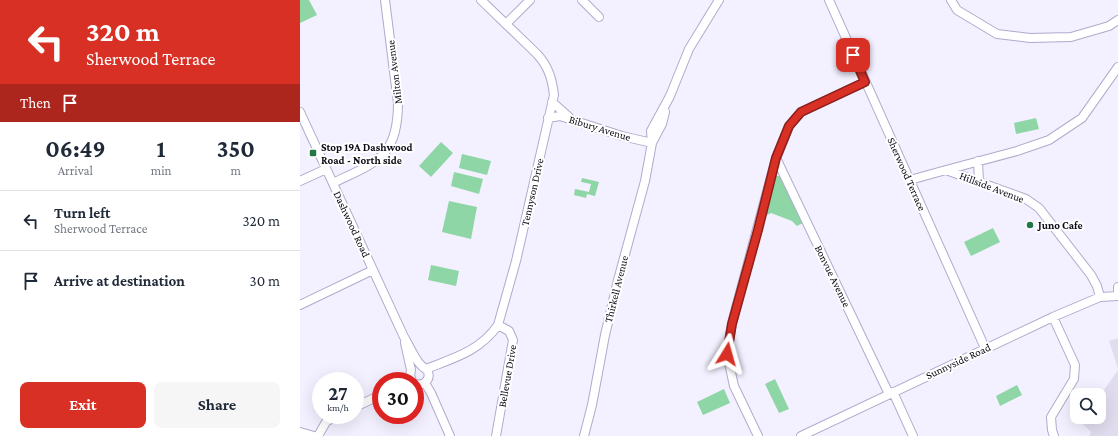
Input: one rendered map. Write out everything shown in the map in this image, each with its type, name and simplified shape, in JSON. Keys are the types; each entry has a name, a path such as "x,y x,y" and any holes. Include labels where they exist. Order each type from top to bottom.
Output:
{"street":[{"name":"Milton Avenue","path":"333,183 375,162 387,150 394,134 398,115 398,104 385,0"},
{"name":"Tennyson Drive","path":"411,370 416,366 424,368 446,363 471,350 492,333 498,325 516,261 554,94 553,84 545,63 481,0"},
{"path":"506,24 530,0"},
{"path":"582,0 599,17"},
{"name":"Thirkell Avenue","path":"584,436 592,405 605,335 618,280 645,181 652,143 662,124 670,96 689,49 719,0"},
{"name":"Sherwood Terrace","path":"829,0 985,348"},
{"path":"951,0 957,10 997,34 1030,38 1071,37 1109,26 1118,20"},
{"path":"946,170 1017,151 1049,140 1082,118 1118,67"},
{"path":"758,436 734,386 727,354 732,324 776,158 789,126 801,112 865,82"},
{"path":"552,102 575,121"},
{"name":"Dashwood Road","path":"300,112 404,337"},
{"name":"Bibury Avenue","path":"548,118 560,116 622,136 652,143"},
{"name":"Bonvue Avenue","path":"776,158 913,436"},
{"path":"978,161 979,182"},
{"path":"300,181 326,169"},
{"name":"Hillside Avenue","path":"910,180 946,170 1026,200 1039,208 1091,275 1097,286 1100,297"},
{"path":"300,305 373,270"},
{"path":"1118,287 1118,294"},
{"name":"Sunnyside Road","path":"801,436 1053,317 1100,297 1118,294"},
{"path":"1053,317 1075,365 1074,379 1051,417 1054,436"},
{"name":"Bellevue Drive","path":"496,436 513,340 509,330 498,325"},
{"path":"404,337 424,368 428,378 425,383 450,436"},
{"path":"404,337 411,370"},
{"path":"318,436 325,424"},
{"path":"300,432 314,436"}],"shaded area":[{"path":"1118,338 1118,369 1109,341"},
{"path":"1118,370 1118,436 1089,436 1091,432 1083,424 1106,424 1105,388"}],"green space":[{"path":"300,0 309,0 317,15 300,23"},
{"path":"1036,118 1039,129 1016,134 1014,123"},
{"path":"441,142 453,153 431,177 419,166"},
{"path":"462,154 491,161 487,175 459,168"},
{"path":"454,172 483,179 479,194 451,186"},
{"path":"780,176 782,179 803,223 797,226 792,221 771,213 763,217 773,178"},
{"path":"582,178 599,182 595,196 587,194 586,198 574,195 575,189 589,192 591,184 581,182"},
{"path":"449,201 477,207 471,239 442,232"},
{"path":"993,228 1000,242 971,256 964,242"},
{"path":"431,265 459,271 456,286 428,280"},
{"path":"775,379 789,409 779,413 765,384"},
{"path":"1017,385 1022,395 1000,406 996,396"},
{"path":"724,389 730,403 703,415 697,402"}],"place":[{"name":"Stop 19A Dashwood Road - North side","path":"313,153"},
{"name":"Juno Cafe","path":"1030,225"}],"route":[{"path":"727,354 732,324 776,158 789,126 801,112 865,82 853,55"}]}
